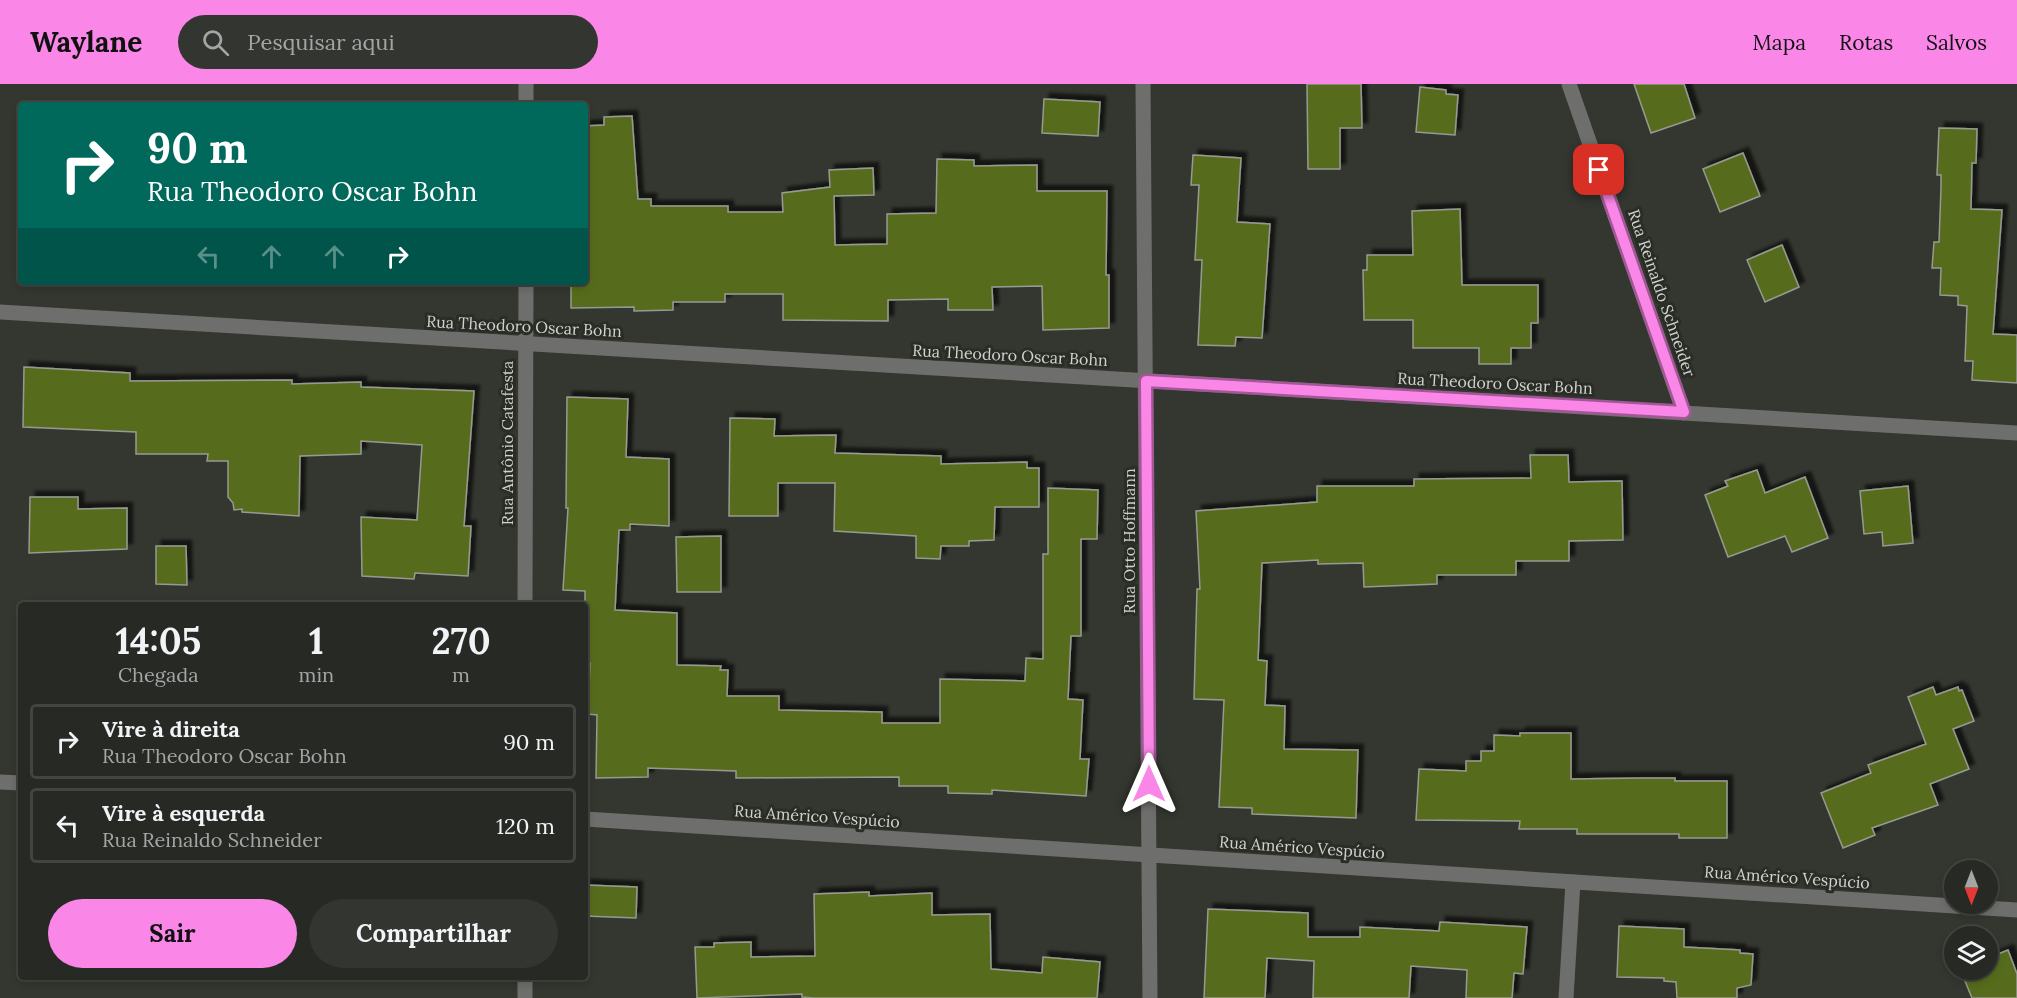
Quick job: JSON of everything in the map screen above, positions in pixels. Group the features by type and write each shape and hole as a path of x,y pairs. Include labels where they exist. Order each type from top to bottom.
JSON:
{"street":[{"path":"526,84 526,102"},
{"name":"Rua Otto Hoffmann","path":"1143,84 1150,998"},
{"name":"Rua Reinaldo Schneider","path":"1569,84 1684,412"},
{"name":"Rua Antônio Catafesta","path":"525,602 526,285"},
{"name":"Rua Theodoro Oscar Bohn","path":"0,312 2017,433"},
{"path":"0,782 18,783"},
{"name":"Rua Américo Vespúcio","path":"588,819 2017,910"},
{"path":"1566,998 1573,882"},
{"path":"525,980 525,998"}],"building":[{"path":"1307,84 1361,84 1362,128 1340,128 1340,169 1308,169"},
{"path":"1634,84 1684,84 1695,118 1651,133"},
{"path":"1420,87 1446,90 1446,94 1458,95 1455,135 1416,132"},
{"path":"1044,99 1100,102 1098,136 1042,133"},
{"path":"632,116 638,199 651,199 651,206 728,206 728,212 783,212 782,193 830,187 829,170 873,168 874,195 834,196 835,245 887,244 887,214 936,213 937,159 974,160 974,166 1037,165 1037,191 1107,191 1106,275 1109,275 1109,328 1043,330 1042,286 992,287 993,310 948,310 948,299 888,300 888,321 783,320 783,294 725,294 725,302 673,302 673,310 634,311 634,307 571,308 571,285 588,285 588,126 604,125 604,117"},
{"path":"1939,128 1977,129 1976,163 1972,163 1971,209 2002,210 1993,334 2017,335 2017,383 1972,380 1973,361 1965,361 1967,306 1958,305 1958,296 1940,295 1941,268 1932,268 1934,242 1939,242 1941,175 1937,175"},
{"path":"1743,153 1760,196 1720,212 1703,169"},
{"path":"1193,155 1241,158 1237,222 1270,224 1262,338 1236,337 1235,346 1198,345 1202,260 1195,260 1199,185 1191,185"},
{"path":"1460,209 1462,285 1538,285 1538,323 1531,323 1531,348 1511,348 1511,364 1479,364 1479,348 1413,348 1413,320 1364,320 1363,270 1367,270 1367,255 1413,255 1412,211"},
{"path":"1782,245 1799,287 1765,302 1747,260"},
{"path":"24,367 130,373 130,381 292,380 292,384 361,382 361,387 474,391 464,526 471,526 468,576 415,573 414,579 362,576 361,517 417,520 422,445 361,441 361,454 300,456 299,516 242,512 242,509 234,510 233,503 228,497 228,461 207,461 208,454 136,454 136,432 23,427"},
{"path":"567,397 628,399 626,457 669,459 669,526 630,524 630,530 619,530 615,610 677,613 677,665 721,666 720,670 728,670 727,696 779,696 779,710 882,712 882,723 940,723 940,679 1025,681 1026,658 1043,659 1043,554 1048,554 1048,488 1098,490 1097,539 1081,539 1081,636 1071,636 1068,699 1083,700 1080,759 1089,759 1086,796 992,790 992,794 948,793 948,786 899,786 899,777 736,778 736,771 648,768 648,777 596,778 597,715 588,714 590,663 588,663 588,602 585,602 585,591 563,590 568,508 566,508"},
{"path":"730,418 775,419 774,436 836,435 835,453 941,456 941,464 1027,462 1027,468 1039,468 1039,507 995,507 994,540 969,541 969,546 941,546 940,559 916,558 916,536 834,531 835,483 778,483 778,516 729,516"},
{"path":"1530,455 1568,455 1569,482 1622,481 1623,540 1569,541 1569,561 1516,561 1516,575 1437,575 1437,584 1364,587 1363,563 1318,564 1318,560 1262,563 1258,660 1267,661 1265,705 1285,706 1284,749 1358,750 1356,818 1252,814 1252,808 1219,807 1224,700 1194,699 1197,589 1200,589 1196,511 1317,502 1317,486 1414,486 1414,479 1531,478"},
{"path":"1757,470 1765,493 1805,477 1828,538 1792,552 1785,536 1728,557 1705,495 1728,486 1725,481"},
{"path":"1908,486 1913,543 1883,546 1882,532 1864,534 1860,491"},
{"path":"30,497 78,497 78,509 127,508 127,549 29,553"},
{"path":"721,536 721,592 677,592 676,537"},
{"path":"156,546 186,546 187,585 156,584"},
{"path":"1933,687 1936,695 1958,687 1959,691 1962,690 1974,721 1953,729 1969,769 1930,784 1938,805 1872,828 1875,835 1843,848 1821,793 1871,773 1868,765 1926,744 1908,697"},
{"path":"1520,733 1571,733 1571,779 1675,778 1675,781 1727,781 1727,838 1679,838 1679,834 1577,834 1577,829 1519,829 1520,821 1416,820 1419,769 1466,771 1466,761 1481,761 1481,751 1494,751 1494,735 1520,736"},
{"path":"588,885 637,887 636,918 588,916"},
{"path":"869,892 869,896 932,893 932,915 990,914 991,969 1042,973 1043,957 1100,962 1097,998 814,998 802,997 802,994 697,998 695,947 714,947 714,943 751,942 751,957 815,956 814,894"},
{"path":"1208,909 1308,913 1308,937 1360,937 1360,927 1439,931 1440,922 1527,927 1523,974 1514,973 1512,998 1466,998 1467,970 1411,966 1409,998 1313,998 1314,961 1267,958 1265,998 1204,998"},
{"path":"1619,926 1684,929 1684,947 1740,950 1740,953 1753,954 1751,985 1737,988 1737,998 1677,998 1676,982 1664,981 1664,978 1617,977"},
{"path":"2008,950 2017,974 2017,998 1972,998 1965,980 1998,980 1998,954"}],"route":[{"path":"1149,784 1146,381 1684,412 1599,170"}]}
